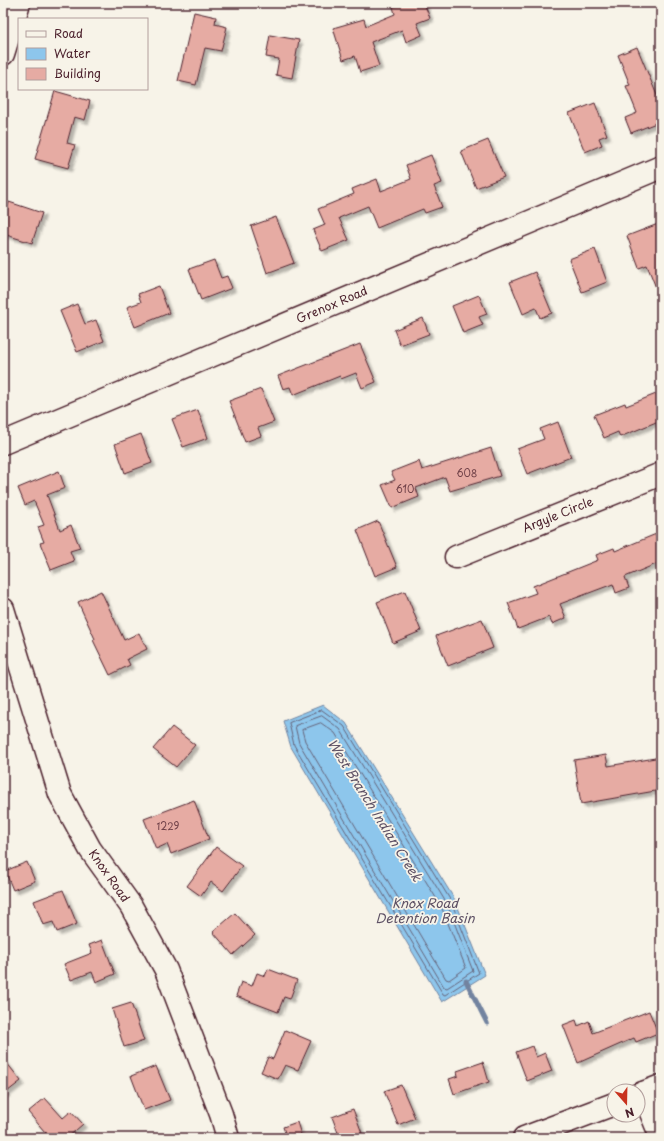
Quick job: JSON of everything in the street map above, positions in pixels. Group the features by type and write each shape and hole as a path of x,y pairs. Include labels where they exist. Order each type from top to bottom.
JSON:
{"street":[{"path":"3,54 20,3"},
{"name":"Grenox Road","path":"3,443 661,168"},
{"name":"Argyle Circle","path":"456,557 661,474"},
{"name":"Knox Road","path":"3,609 60,794 90,849 131,906 166,970 221,1114 228,1138"},
{"path":"647,1091 661,1137"},
{"path":"524,1138 606,1107"}],"water":[{"name":"Knox Road Detention Basin","path":"323,705 346,723 455,900 485,975 442,1002 291,747 283,721"}],"building":[{"path":"404,3 424,3 430,18 417,23 422,35 406,42 402,30 371,42 379,66 360,72 355,56 343,60 333,28 364,19 366,26 395,14 393,7"},
{"path":"194,12 216,17 215,24 227,27 221,51 205,48 196,85 178,81"},
{"path":"270,35 299,40 292,78 276,75 279,59 266,57"},
{"path":"637,47 661,105 661,121 631,133 625,118 637,113 626,86 630,85 618,55"},
{"path":"55,91 90,101 85,120 74,117 67,143 75,145 68,168 35,159"},
{"path":"595,103 607,135 599,138 602,145 585,152 569,113"},
{"path":"488,140 504,177 476,188 461,151"},
{"path":"431,155 442,183 434,186 442,207 425,213 423,209 377,228 368,206 339,218 349,240 322,251 313,230 325,225 318,209 354,194 352,189 377,179 381,191 411,179 406,165"},
{"path":"9,202 42,213 32,243 3,234 3,220"},
{"path":"276,217 294,263 267,273 251,226"},
{"path":"658,224 661,232 660,298 647,265 639,268 627,236"},
{"path":"595,249 607,282 582,292 569,259"},
{"path":"214,260 221,278 227,276 232,288 201,300 189,269"},
{"path":"535,272 552,313 540,318 536,308 523,314 510,282"},
{"path":"159,286 169,313 135,327 127,307 141,302 138,294"},
{"path":"479,295 487,314 479,317 483,325 463,333 452,306"},
{"path":"77,304 85,324 96,320 104,341 77,352 60,311"},
{"path":"423,318 429,334 400,345 394,330"},
{"path":"360,344 376,382 362,388 356,373 341,379 340,376 293,395 290,387 283,389 278,376"},
{"path":"261,389 274,422 258,428 261,436 245,442 229,401"},
{"path":"661,392 661,420 620,437 618,432 604,438 594,415 625,403 626,406"},
{"path":"198,410 208,438 183,447 172,419"},
{"path":"558,422 571,457 527,474 517,449 544,439 540,429"},
{"path":"141,434 152,463 125,473 115,444"},
{"path":"491,448 500,476 450,491 445,477 416,488 419,497 392,508 382,485 395,480 391,472 419,461 422,470"},
{"path":"59,471 65,488 47,495 60,530 71,525 80,548 70,551 74,561 51,570 40,543 44,542 38,527 44,525 34,501 25,505 18,488"},
{"path":"378,521 397,567 375,576 357,530"},
{"path":"661,532 661,562 625,577 629,588 616,593 613,584 560,604 566,618 552,624 549,617 518,629 508,603 536,593 533,586 598,560 596,555 614,548 615,551"},
{"path":"101,591 124,640 139,633 147,649 127,659 130,665 110,675 93,640 95,639 78,602"},
{"path":"405,591 421,631 393,643 377,602"},
{"path":"482,619 493,648 448,666 436,636"},
{"path":"172,727 195,745 176,767 153,749"},
{"path":"606,755 608,766 661,757 661,790 581,804 574,760"},
{"path":"194,800 209,839 171,854 167,844 156,849 144,819"},
{"path":"216,847 242,866 223,891 211,882 201,896 187,886"},
{"path":"27,862 35,881 13,890 5,871"},
{"path":"63,890 77,924 57,932 53,922 43,925 34,901"},
{"path":"235,913 255,935 233,955 213,932"},
{"path":"102,940 115,974 96,982 92,972 71,980 64,964 92,953 89,945"},
{"path":"268,969 297,980 290,999 284,997 278,1012 236,996 241,982 252,986 257,973 265,976"},
{"path":"131,1003 144,1041 124,1047 112,1009"},
{"path":"649,1011 658,1033 636,1042 634,1038 578,1063 563,1025 576,1020 578,1026 589,1021 593,1033"},
{"path":"285,1030 311,1041 298,1070 285,1065 278,1079 261,1072 268,1057 273,1059"},
{"path":"532,1046 536,1057 545,1053 552,1071 527,1081 516,1052"},
{"path":"3,1058 21,1081 3,1095"},
{"path":"483,1062 489,1082 454,1094 449,1079 458,1076 457,1071"},
{"path":"156,1066 170,1100 144,1110 131,1076"},
{"path":"401,1085 415,1118 398,1125 384,1091"},
{"path":"45,1098 63,1118 71,1111 83,1124 67,1138 50,1138 28,1112"},
{"path":"353,1109 362,1133 350,1138 340,1138 332,1117"},
{"path":"297,1122 302,1138 287,1138 283,1127"}],"waterway":[{"name":"West Branch Indian Creek","path":"466,981 487,1023"}]}
